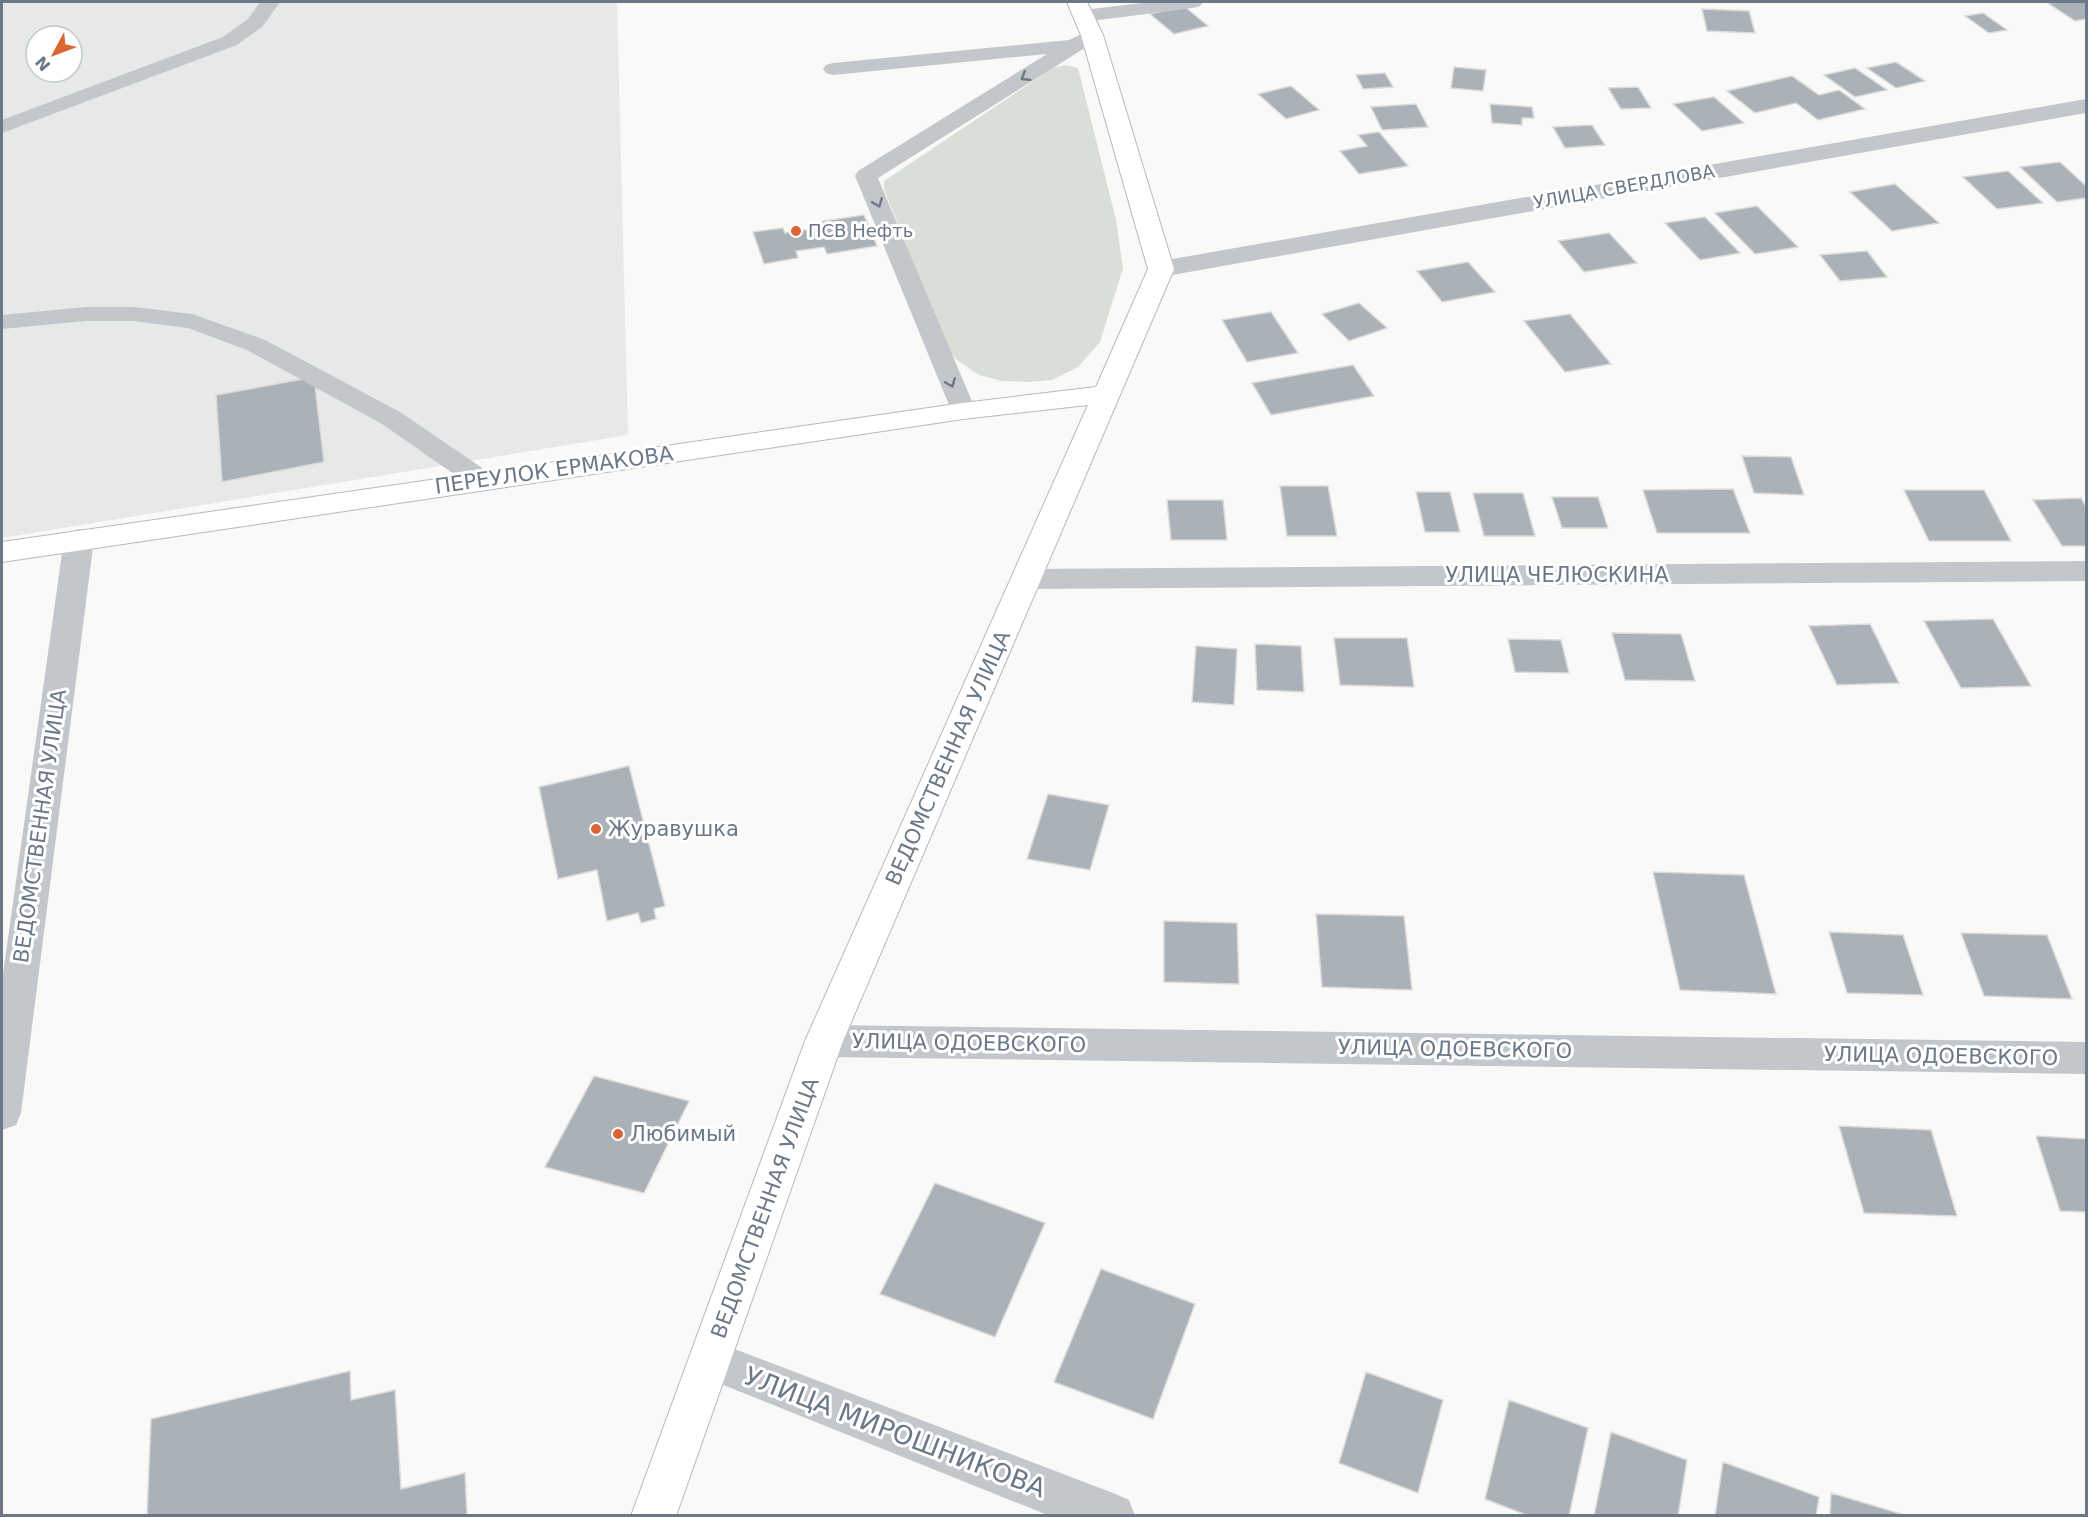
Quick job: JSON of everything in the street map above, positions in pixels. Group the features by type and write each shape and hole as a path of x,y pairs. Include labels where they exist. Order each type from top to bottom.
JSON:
{"main road":[{"path":"1082,24 1161,269"},
{"name":"ВЕДОМСТВЕННАЯ УЛИЦА","path":"653,1515 711,1360 824,1041 1161,269"},
{"name":"ПЕРЕУЛОК ЕРМАКОВА","path":"2,552 963,411 1108,394"}],"street":[{"name":"УЛИЦА СВЕРДЛОВА","path":"1161,269 2086,105"},
{"name":"ВЕДОМСТВЕННАЯ УЛИЦА","path":"2,1113 79,539"},
{"name":"УЛИЦА ЧЕЛЮСКИНА","path":"1027,579 2086,571"},
{"name":"УЛИЦА ОДОЕВСКОГО","path":"824,1041 2086,1058"},
{"name":"УЛИЦА МИРОШНИКОВА","path":"711,1360 1072,1502 1113,1515"}],"lane":[{"path":"2,127 230,41 255,23 270,2"},
{"path":"833,69 1193,2"},
{"path":"963,411 866,176 1082,24"},
{"path":"2,322 86,314 134,314 192,321 256,345 391,418 481,480"}],"shaded area":[{"path":"2,2 617,2 628,435 2,538"},
{"path":"1065,65 1078,68 1116,220 1123,268 1100,342 1078,367 1052,380 1002,381 979,375 957,360 948,349 884,189 884,181 1053,68"}],"building":[{"path":"2086,2 2086,19 2075,21 2048,3"},
{"path":"1184,6 1208,26 1174,34 1150,14"},
{"path":"1702,9 1749,11 1755,33 1707,31"},
{"path":"1983,13 2007,30 1989,33 1965,16"},
{"path":"1896,62 1925,81 1896,88 1867,68"},
{"path":"1454,67 1486,70 1483,91 1451,88"},
{"path":"1855,68 1887,90 1855,97 1824,75"},
{"path":"1385,73 1393,87 1363,89 1356,75"},
{"path":"1792,76 1819,95 1839,90 1865,109 1818,120 1796,103 1755,113 1727,91"},
{"path":"1291,86 1319,110 1286,119 1258,94"},
{"path":"1638,87 1651,108 1621,109 1608,88"},
{"path":"1714,97 1744,123 1702,131 1673,104"},
{"path":"1416,104 1428,127 1382,130 1371,107"},
{"path":"1490,104 1532,107 1534,118 1522,118 1522,125 1492,123"},
{"path":"1592,125 1605,145 1565,148 1553,127"},
{"path":"1379,132 1408,166 1359,174 1340,151 1367,146 1358,135"},
{"path":"2060,162 2086,186 2086,198 2057,202 2020,167"},
{"path":"2008,171 2043,203 1997,209 1963,177"},
{"path":"1895,184 1939,223 1892,231 1850,192"},
{"path":"1757,206 1798,247 1755,254 1715,213"},
{"path":"864,215 877,246 827,254 824,247 796,251 798,258 764,264 753,232 783,228 785,233 820,228 817,222"},
{"path":"1705,217 1740,253 1700,260 1665,223"},
{"path":"1609,233 1637,263 1584,272 1558,241"},
{"path":"1867,251 1887,277 1840,281 1820,255"},
{"path":"1468,262 1495,292 1442,302 1417,271"},
{"path":"1359,303 1387,328 1349,341 1322,314"},
{"path":"1271,312 1298,353 1247,362 1222,320"},
{"path":"1570,314 1611,364 1565,372 1524,321"},
{"path":"1353,365 1374,396 1271,415 1252,383"},
{"path":"314,377 324,462 222,482 216,395"},
{"path":"1742,456 1791,457 1804,495 1754,493"},
{"path":"1280,486 1328,486 1337,536 1287,536"},
{"path":"1733,489 1750,533 1657,533 1643,490"},
{"path":"1904,490 1984,490 2011,541 1929,541"},
{"path":"1416,492 1450,492 1460,532 1425,532"},
{"path":"1473,493 1523,493 1535,536 1484,536"},
{"path":"1552,497 1598,497 1608,528 1562,528"},
{"path":"2081,498 2086,507 2086,546 2062,546 2033,500"},
{"path":"1167,500 1223,500 1227,540 1171,540"},
{"path":"1993,619 2031,686 1961,688 1924,621"},
{"path":"1870,624 1899,683 1837,685 1809,626"},
{"path":"1612,633 1681,634 1695,681 1625,680"},
{"path":"1334,638 1407,638 1414,687 1340,685"},
{"path":"1508,639 1561,640 1569,673 1515,672"},
{"path":"1255,644 1301,646 1304,692 1257,690"},
{"path":"1196,646 1237,649 1234,705 1192,702"},
{"name":"Журавушка","path":"629,766 665,906 654,909 656,919 641,923 638,913 607,921 597,870 558,879 539,787"},
{"path":"1048,794 1109,805 1090,870 1027,859"},
{"path":"1653,872 1744,875 1776,994 1680,990"},
{"path":"1316,914 1404,916 1412,990 1322,987"},
{"path":"1164,921 1237,923 1239,984 1164,982"},
{"path":"1829,932 1903,935 1923,995 1847,993"},
{"path":"1961,933 2047,935 2072,999 1984,996"},
{"name":"Любимый","path":"594,1076 689,1101 644,1193 545,1167"},
{"path":"1839,1126 1931,1130 1957,1216 1864,1213"},
{"path":"2036,1136 2086,1139 2086,1212 2060,1211"},
{"path":"935,1183 1045,1223 995,1337 880,1294"},
{"path":"1101,1269 1195,1304 1153,1419 1054,1382"},
{"path":"350,1371 351,1400 395,1390 401,1489 465,1473 467,1516 147,1516 151,1419"},
{"path":"1366,1372 1443,1400 1418,1493 1339,1463"},
{"path":"1509,1400 1588,1428 1569,1516 1529,1516 1485,1499"},
{"path":"1611,1432 1687,1460 1678,1516 1594,1516"},
{"path":"1723,1462 1819,1497 1816,1516 1715,1516"},
{"path":"1831,1493 1908,1516 1830,1516"}],"place":[{"name":"ПСВ Нефть","path":"796,231"},
{"name":"Журавушка","path":"596,829"},
{"name":"Любимый","path":"618,1134"}]}
